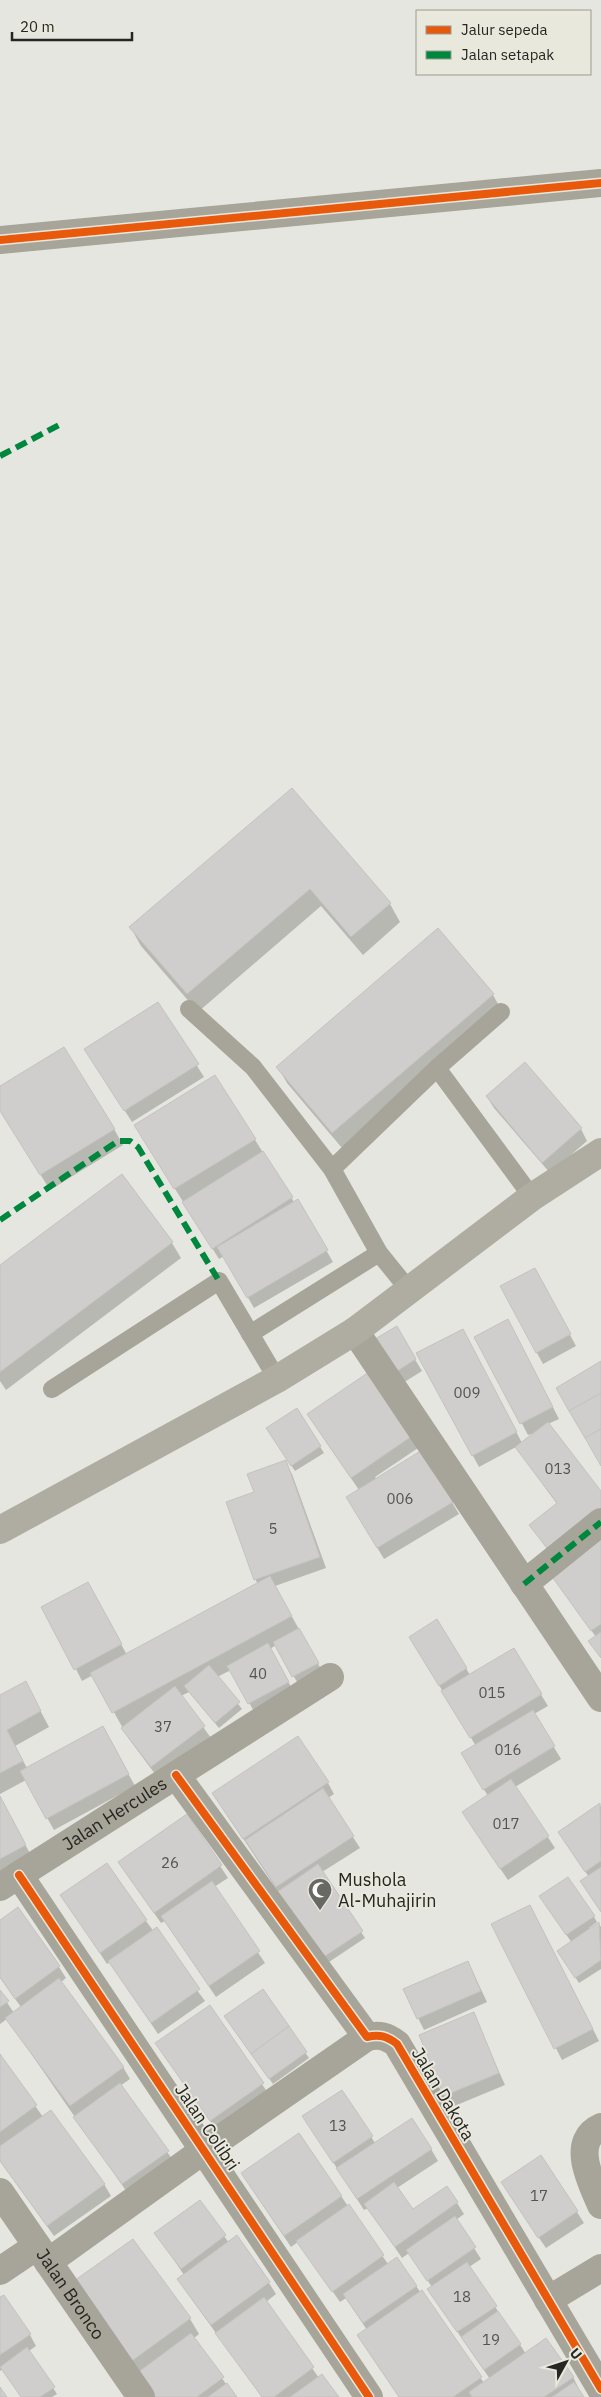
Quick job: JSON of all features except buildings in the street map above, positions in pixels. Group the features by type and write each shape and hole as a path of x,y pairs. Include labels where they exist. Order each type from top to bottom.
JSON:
{"main road":[{"path":"0,1530 277,1379 354,1331 532,1197 601,1152"}],"street":[{"path":"0,240 601,184"},
{"path":"354,1331 601,1698"},
{"path":"524,1584 601,1522"},
{"name":"Jalan Hercules","path":"10,1881 330,1677"},
{"path":"0,2271 43,2254 204,2150 367,2037 176,1775"},
{"name":"Jalan Colibri","path":"10,1881 204,2150 369,2397"},
{"name":"Jalan Dakota","path":"367,2037 376,2034 389,2038 396,2044 601,2389"},
{"path":"601,2128 590,2136 584,2152 586,2167 601,2205"},
{"name":"Jalan Bronco","path":"0,2192 140,2397"},
{"path":"548,2300 601,2268"}],"lane":[{"path":"189,1009 253,1067 332,1169 379,1253 409,1290"},
{"path":"332,1169 436,1068 501,1012"},
{"path":"436,1068 532,1197"},
{"path":"250,1334 379,1253"},
{"path":"52,1389 219,1280 277,1379"}],"marked path":[{"path":"0,456 59,425"},
{"path":"0,1220 118,1141 130,1141 138,1147 219,1281"},
{"path":"524,1584 601,1522"}],"cycle path":[{"path":"0,240 601,183"},
{"path":"176,1775 367,2037 383,2036 397,2044 601,2389"},
{"path":"19,1875 369,2397"}],"place":[{"name":"Mushola Al-Muhajirin","path":"320,1911"}]}
